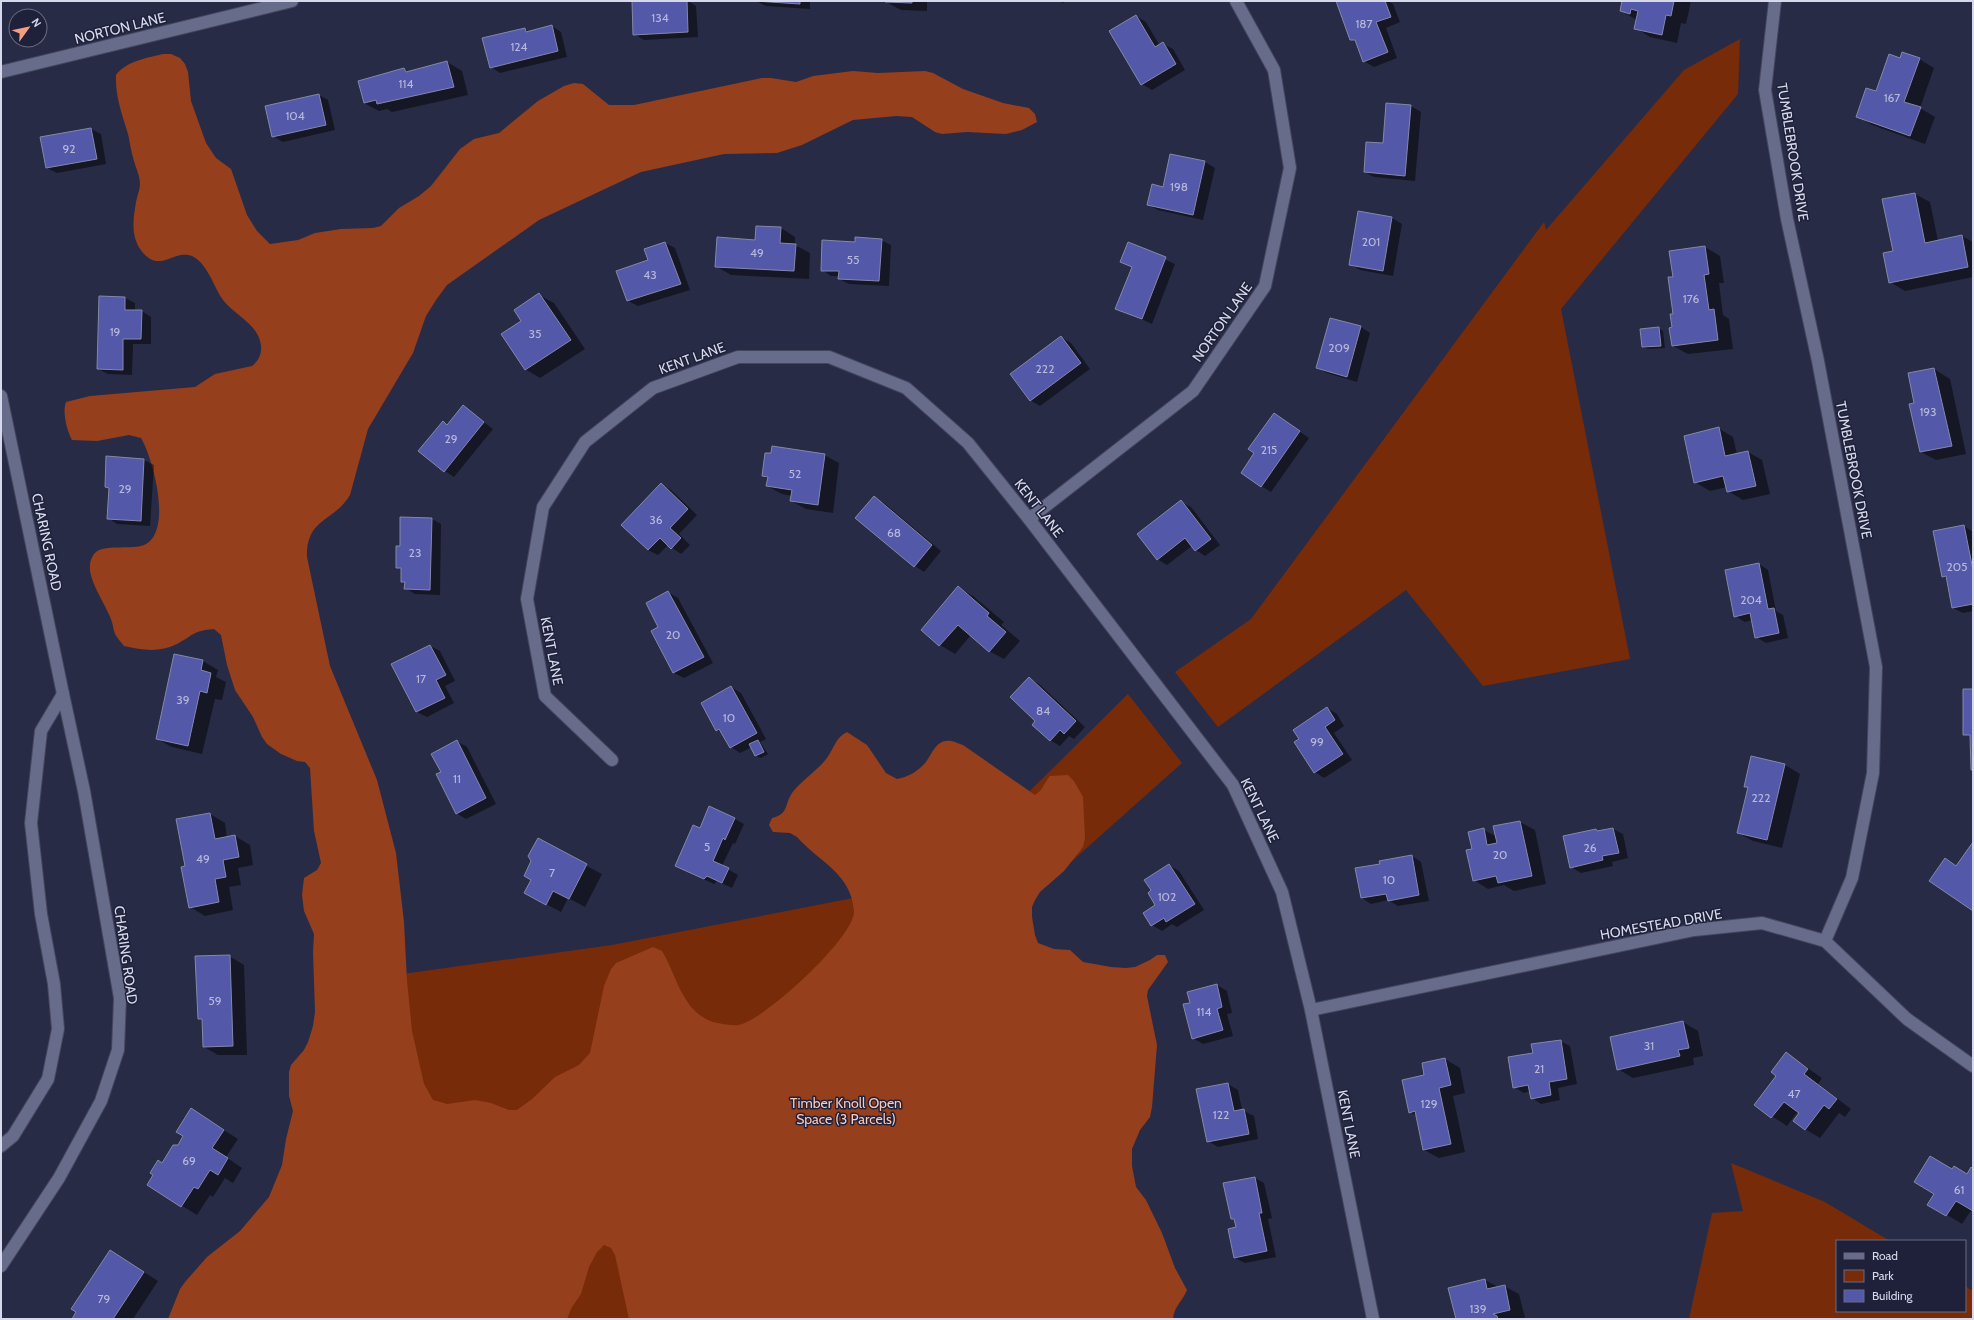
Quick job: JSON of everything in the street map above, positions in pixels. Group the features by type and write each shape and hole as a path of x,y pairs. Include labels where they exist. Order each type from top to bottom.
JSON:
{"street":[{"name":"NORTON LANE","path":"1,72 292,1"},
{"name":"NORTON LANE","path":"1030,519 1193,391 1265,286 1290,168 1274,70 1236,1"},
{"name":"TUMBLEBROOK DRIVE","path":"1775,1 1765,90 1787,219 1818,361 1876,667 1874,773 1852,878 1826,941"},
{"name":"KENT LANE","path":"612,760 545,696 527,599 542,507 585,442 653,388 738,357 829,357 906,388 968,443 1030,519 1233,785 1282,892 1311,1010 1373,1319"},
{"name":"CHARING ROAD","path":"1,396 84,791 120,998 118,1050 101,1101 59,1178 1,1266"},
{"path":"1,1146 13,1136 48,1079 58,1029 54,984 41,914 31,823 41,730 63,694"},
{"name":"HOMESTEAD DRIVE","path":"1311,1010 1694,930 1762,923 1826,941 1908,1019 1973,1066"}],"green space":[{"path":"1740,39 1738,94 1561,309 1630,659 1483,686 1406,590 1218,727 1175,672 1251,619 1544,222 1546,230 1684,70"},
{"path":"163,54 171,54 180,58 185,64 188,72 191,101 206,143 216,158 231,169 247,215 257,231 270,244 298,240 315,233 341,229 373,228 381,226 399,208 419,196 431,186 460,149 474,139 499,133 538,101 564,86 574,83 583,84 609,105 634,105 762,78 796,82 813,76 853,71 878,73 925,71 933,73 963,89 1003,103 1029,108 1035,114 1037,122 1022,130 1006,134 967,132 942,134 935,132 912,117 896,116 853,120 802,145 777,153 724,154 641,172 539,220 447,285 436,300 426,316 413,353 368,429 350,495 344,504 316,527 308,544 307,557 330,666 377,780 396,853 404,922 407,981 412,1031 424,1084 433,1100 447,1104 475,1100 491,1103 509,1110 517,1110 532,1099 555,1077 579,1065 590,1053 604,986 611,969 616,963 653,947 662,951 685,999 691,1007 708,1020 727,1025 738,1025 750,1020 786,994 825,957 840,939 851,923 854,911 852,898 841,878 797,837 790,833 773,832 769,825 772,818 784,811 792,793 823,763 843,734 847,732 867,745 886,773 897,779 905,777 920,768 938,744 946,741 952,741 963,745 1035,795 1042,789 1050,776 1068,775 1074,781 1083,797 1085,838 1083,847 1064,871 1040,892 1035,900 1032,907 1032,917 1038,943 1054,949 1070,950 1083,962 1111,967 1135,967 1157,955 1165,955 1168,962 1148,990 1147,996 1157,1045 1152,1107 1150,1117 1140,1130 1132,1149 1132,1166 1136,1187 1146,1200 1162,1233 1175,1268 1187,1290 1175,1311 1173,1319 629,1319 615,1255 611,1248 604,1245 597,1252 589,1267 581,1294 572,1307 567,1319 168,1319 180,1289 185,1282 207,1257 240,1231 269,1197 282,1165 286,1139 293,1111 289,1096 289,1072 291,1065 304,1050 308,1042 313,1026 315,1012 313,952 314,934 304,911 302,895 304,878 317,870 321,863 314,831 310,768 305,762 297,761 281,754 267,744 262,737 253,717 235,690 227,665 221,635 214,629 201,631 177,644 157,650 124,646 115,634 109,613 94,585 90,571 90,563 92,558 95,553 100,550 141,546 151,540 157,528 159,513 158,496 151,462 141,438 129,435 97,441 72,440 68,432 66,421 66,402 90,396 195,387 215,374 252,366 258,360 261,351 258,335 248,322 228,306 223,300 206,270 198,260 192,256 179,255 162,261 156,261 150,259 144,254 136,242 134,216 140,181 119,105 116,75 125,66 131,63"},
{"name":"Timber Knoll Open Space (3 Parcels)","path":"1128,694 1182,763 988,936 1103,1319 194,1319 390,1148 359,980 612,945 915,886 958,862"},
{"path":"1731,1163 1825,1202 1888,1240 1836,1240 1836,1312 1966,1312 1966,1287 1973,1291 1973,1319 1689,1319 1712,1213 1743,1211"}],"building":[{"path":"632,1 687,1 688,32 633,35"},
{"path":"755,1 800,1 800,4"},
{"path":"912,1 912,3 885,2"},
{"path":"1336,1 1385,1 1391,17 1376,22 1388,52 1363,62 1355,40 1350,40"},
{"path":"1622,1 1674,1 1671,16 1666,15 1662,35 1634,29 1638,11 1631,9 1630,14 1620,11"},
{"path":"1136,15 1155,47 1163,42 1176,64 1141,85 1109,31"},
{"path":"552,25 558,51 490,68 482,38 525,28 526,32"},
{"path":"1902,52 1920,58 1904,102 1921,107 1910,136 1856,117 1866,88 1876,91 1889,54 1900,58"},
{"path":"447,61 454,87 377,104 376,100 364,103 358,81 404,68 406,72"},
{"path":"319,94 326,125 272,137 265,106"},
{"path":"1386,103 1411,105 1405,176 1364,172 1366,142 1383,143"},
{"path":"91,128 97,159 46,168 40,137"},
{"path":"1170,154 1205,161 1193,215 1147,205 1152,184 1163,187"},
{"path":"1915,193 1925,243 1962,235 1968,267 1889,283 1883,253 1893,251 1882,199"},
{"path":"1358,211 1392,217 1383,271 1349,265"},
{"path":"756,226 781,227 780,243 796,244 794,271 715,267 717,237 755,240"},
{"path":"855,237 882,239 879,281 838,279 839,271 821,271 822,240 855,242"},
{"path":"665,242 681,284 627,301 616,271 648,260 644,249"},
{"path":"1128,242 1166,257 1142,319 1115,309 1132,267 1120,262"},
{"path":"1705,246 1709,274 1704,275 1709,310 1714,309 1718,340 1672,346 1669,328 1672,327 1670,314 1673,314 1668,277 1673,277 1669,251"},
{"path":"539,293 571,340 525,370 501,334 521,321 514,310"},
{"path":"99,296 125,297 125,310 142,310 141,339 123,339 123,370 97,369"},
{"path":"1330,318 1361,326 1347,377 1316,368"},
{"path":"1659,327 1661,346 1642,347 1640,329"},
{"path":"1061,336 1081,363 1030,401 1010,374"},
{"path":"1934,368 1952,446 1920,452 1909,404 1914,403 1908,373"},
{"path":"463,405 484,422 444,472 418,451 443,421 447,425"},
{"path":"1274,413 1300,431 1261,487 1241,473 1254,453 1248,449"},
{"path":"1719,427 1725,456 1748,451 1756,486 1727,492 1723,476 1694,483 1684,436"},
{"path":"772,446 825,454 818,505 790,501 792,490 766,486 768,477 762,476 765,453 771,453"},
{"path":"106,456 144,459 141,521 107,519 109,488 105,487"},
{"path":"661,483 688,509 670,528 681,538 671,549 660,538 648,550 621,525"},
{"path":"874,496 932,545 914,567 855,518"},
{"path":"1181,500 1211,539 1195,551 1185,538 1157,560 1137,534"},
{"path":"400,517 432,518 430,590 404,589 405,582 401,582 401,568 396,568 396,546 400,546"},
{"path":"1964,525 1973,570 1973,604 1952,608 1946,576 1942,577 1933,531"},
{"path":"1759,563 1768,609 1774,608 1779,633 1755,638 1750,613 1734,617 1725,570"},
{"path":"958,586 989,613 987,616 1006,632 989,652 958,625 939,646 921,630"},
{"path":"668,591 704,657 673,673 651,631 658,627 646,603"},
{"path":"430,645 446,675 436,680 445,698 416,712 391,664"},
{"path":"174,654 203,660 201,670 211,673 207,693 200,691 188,746 156,739"},
{"path":"1029,677 1076,721 1064,734 1060,730 1050,741 1032,725 1035,721 1010,697"},
{"path":"731,686 757,733 730,748 719,729 716,731 701,703"},
{"path":"1963,689 1973,689 1973,770 1971,770 1970,735 1963,735"},
{"path":"1327,707 1335,720 1325,727 1343,754 1314,773 1294,742 1299,739 1293,730"},
{"path":"457,740 486,798 456,814 436,774 441,772 431,754"},
{"path":"758,740 764,752 755,756 749,744"},
{"path":"1751,756 1785,764 1767,840 1737,833 1748,787 1744,787"},
{"path":"709,806 735,818 725,840 723,838 713,861 729,868 722,883 707,876 704,879 675,866 693,825 700,828"},
{"path":"210,813 215,839 235,835 239,857 223,860 226,877 215,879 219,902 189,908 181,867 185,866 176,819"},
{"path":"1520,821 1532,876 1498,883 1496,876 1473,881 1466,850 1472,849 1468,832 1484,828 1487,845 1497,843 1493,826"},
{"path":"1613,828 1619,853 1602,856 1603,860 1570,868 1563,836 1596,829 1597,831"},
{"path":"538,838 587,864 569,899 553,891 546,905 524,893 531,880 524,876 531,861 528,856"},
{"path":"1973,842 1973,911 1929,881 1945,858 1956,866"},
{"path":"1412,855 1419,895 1388,901 1386,894 1361,898 1355,868 1380,864 1379,861"},
{"path":"1169,864 1195,904 1166,922 1164,918 1151,926 1143,913 1155,905 1148,893 1151,890 1144,880"},
{"path":"230,955 233,1046 203,1047 202,1019 198,1019 195,956"},
{"path":"1217,984 1222,1007 1217,1009 1223,1030 1192,1039 1183,1004 1190,1003 1187,992"},
{"path":"1683,1021 1689,1048 1678,1050 1680,1056 1617,1070 1610,1037"},
{"path":"1561,1040 1567,1079 1549,1082 1551,1095 1531,1099 1528,1085 1513,1088 1508,1057 1533,1053 1531,1044"},
{"path":"1786,1052 1808,1069 1804,1074 1837,1099 1829,1109 1824,1105 1805,1130 1793,1121 1799,1113 1784,1102 1771,1118 1754,1105 1776,1076 1771,1072"},
{"path":"1445,1058 1451,1085 1439,1088 1451,1144 1423,1150 1415,1111 1409,1113 1402,1080 1424,1075 1422,1063"},
{"path":"1228,1083 1234,1111 1244,1109 1249,1134 1207,1142 1196,1089"},
{"path":"191,1108 224,1130 212,1148 228,1158 218,1175 210,1170 198,1189 194,1187 181,1207 147,1185 153,1175 150,1173 158,1160 162,1163 173,1145 178,1145 183,1136 176,1132"},
{"path":"1930,1156 1952,1169 1954,1166 1967,1174 1971,1167 1973,1169 1973,1211 1956,1201 1946,1216 1927,1205 1934,1194 1914,1182"},
{"path":"1255,1177 1262,1213 1259,1213 1267,1251 1234,1258 1228,1229 1236,1227 1234,1219 1231,1219 1223,1183"},
{"path":"110,1250 144,1272 113,1319 72,1319 76,1312 71,1309"},
{"path":"1485,1279 1487,1289 1505,1285 1510,1310 1493,1314 1497,1316 1498,1319 1456,1319 1448,1288"}]}
